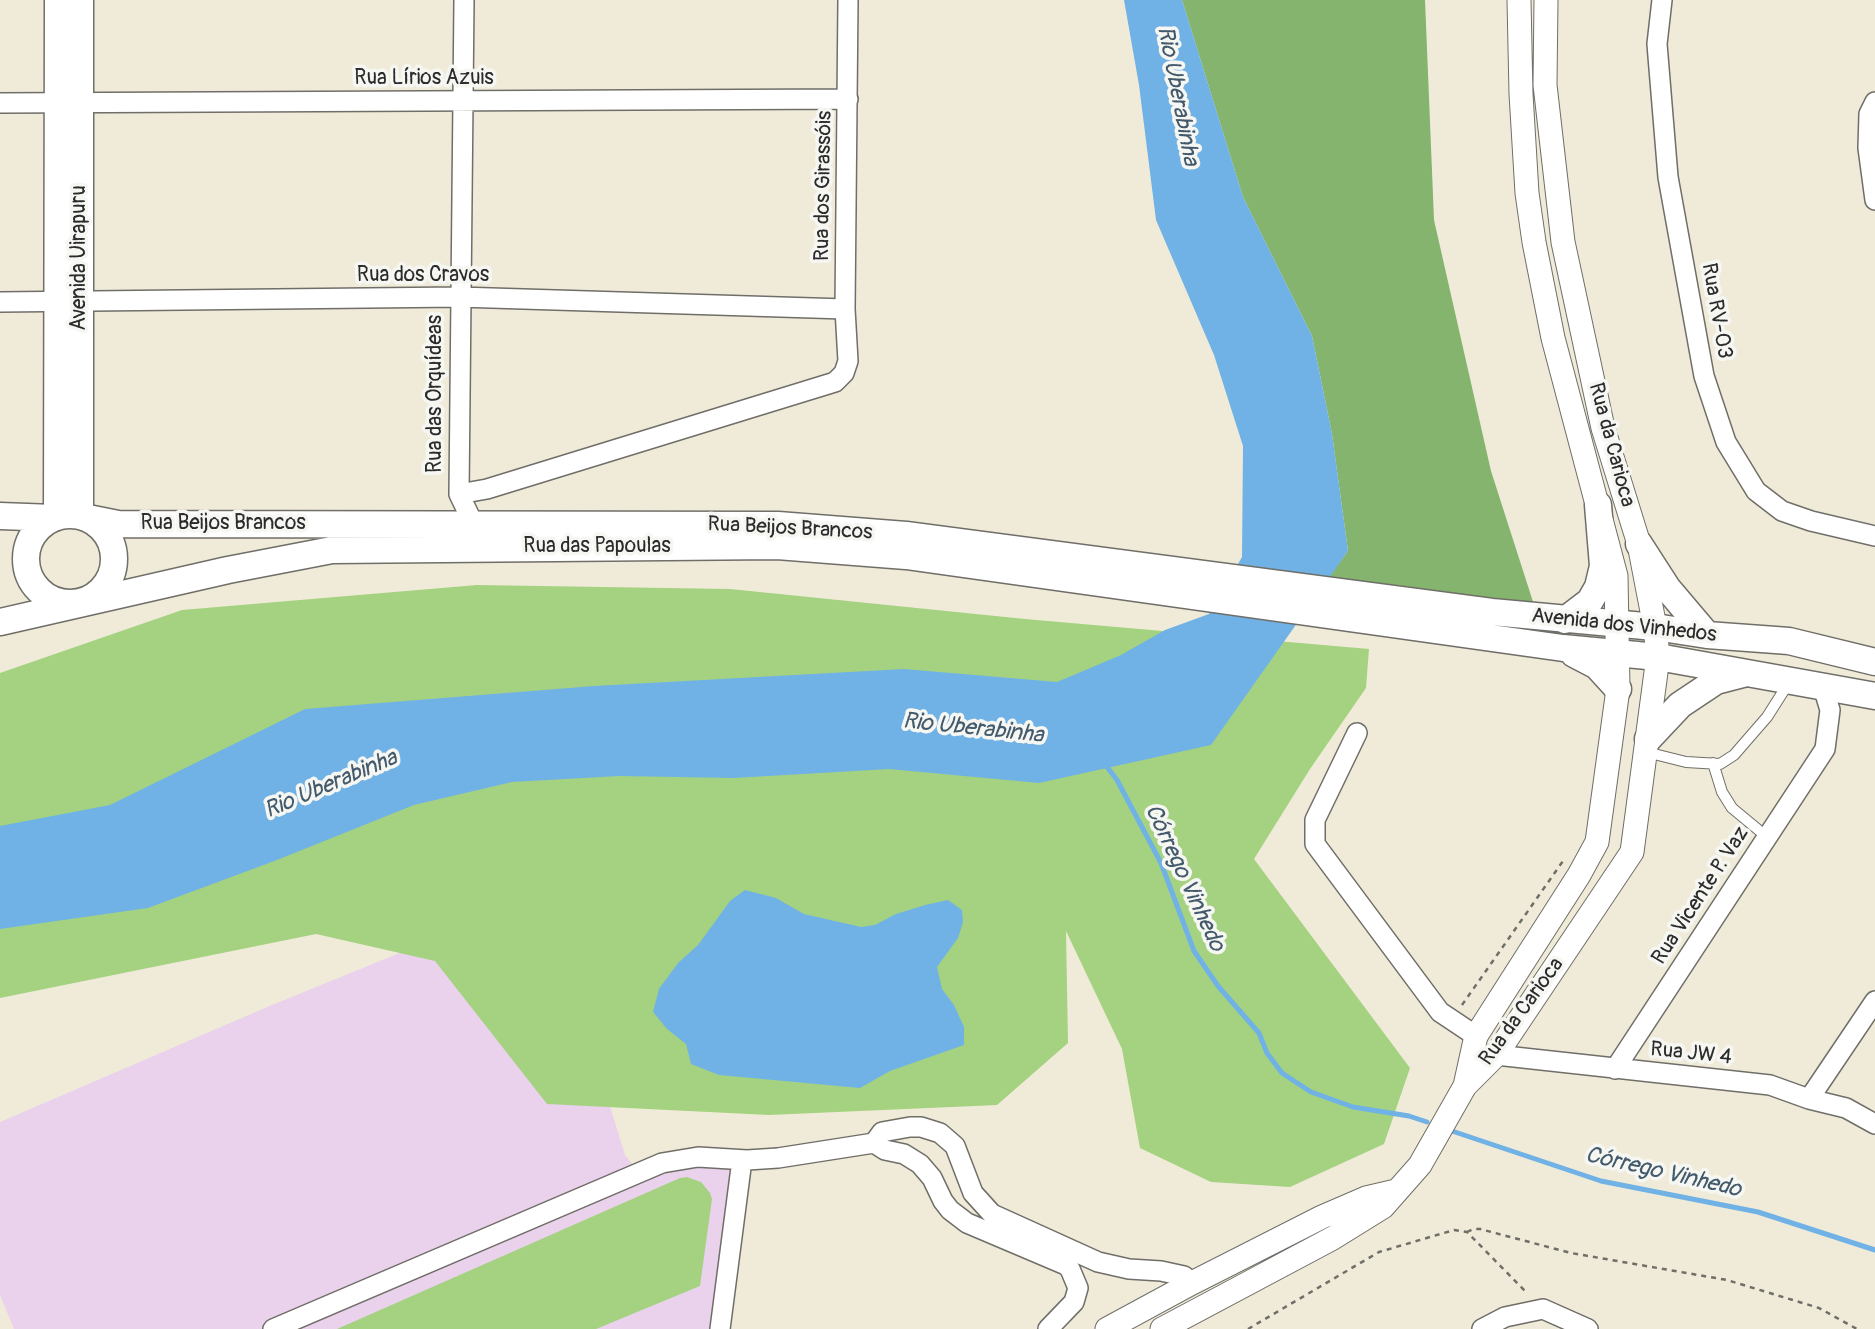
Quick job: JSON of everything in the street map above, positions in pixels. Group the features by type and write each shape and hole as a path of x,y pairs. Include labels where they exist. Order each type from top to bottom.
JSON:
{"main road":[{"name":"Avenida Uirapuru","path":"58,0 69,103"},
{"name":"Avenida Uirapuru","path":"68,517 69,103 80,0"},
{"path":"1565,620 1590,601 1598,587 1603,566 1598,505"},
{"name":"Rua Beijos Brancos","path":"0,516 68,517 118,524 778,525 906,535 1200,585"},
{"path":"68,517 92,521 105,532 113,548 114,565 108,582 97,595 81,603 64,604 48,599 35,588 27,573 25,556 29,540 39,527 68,517"},
{"path":"1639,544 1668,589 1707,635"},
{"name":"Rua das Papoulas","path":"0,622 332,550 777,546 1200,585"},
{"path":"1200,585 1381,614"},
{"name":"Avenida dos Vinhedos","path":"1381,614 1565,620 1655,627 1707,635 1789,642 1875,662"},
{"name":"Avenida dos Vinhedos","path":"1381,614 1563,648 1658,657 1875,696"},
{"path":"1563,648 1597,666 1618,689"},
{"path":"1647,746 1680,705 1716,681 1747,673"}],"street":[{"name":"Rua das Orquídeas","path":"464,0 459,494 474,523"},
{"name":"Rua dos Girassóis","path":"844,373 848,361 845,309 848,0"},
{"name":"Rua da Carioca","path":"1463,1089 1472,1035 1548,923 1597,842 1618,689 1616,576 1553,338 1534,242 1527,193 1518,0"},
{"name":"Rua da Carioca","path":"1463,1089 1496,1055 1632,852 1658,657 1639,544 1603,428 1563,242 1545,85 1546,0"},
{"name":"Rua RV-03","path":"1662,0 1657,44 1668,177 1704,376 1726,442 1756,491 1783,512 1875,536"},
{"name":"Rua Lírios Azuis","path":"0,103 849,99"},
{"path":"1875,102 1869,114 1868,148 1875,200"},
{"name":"Rua dos Cravos","path":"0,302 459,297 845,309"},
{"name":"Rua das Orquídeas","path":"459,494 487,489 835,382 844,373"},
{"name":"Rua Vicente P. Vaz","path":"1615,1069 1825,749 1830,710 1823,687"},
{"path":"1357,733 1315,820 1315,844 1440,1012 1472,1035"},
{"path":"1579,875 1583,884 1590,889 1600,891 1608,888"},
{"path":"1548,923 1566,923 1577,936"},
{"path":"1809,1099 1875,1001"},
{"name":"Rua JW 4","path":"1496,1055 1770,1085 1809,1099 1846,1108 1875,1124"},
{"path":"1163,1329 1362,1222 1383,1207 1420,1164 1463,1089"},
{"path":"874,1143 882,1132 910,1127 940,1133 960,1153 968,1182 985,1208 1066,1265 1077,1281 1074,1302 1048,1329"},
{"path":"273,1329 662,1163 698,1157 742,1160 778,1158 874,1143 885,1150 904,1154 920,1164 932,1178 943,1200 958,1217 977,1228 1098,1262 1184,1276 1192,1283"},
{"path":"720,1329 742,1160"},
{"path":"1107,1329 1322,1217 1366,1198 1396,1191"},
{"path":"1482,1329 1505,1317 1543,1309 1588,1329"}],"lane":[{"path":"1647,746 1686,762 1720,764 1734,755 1767,717 1791,681"},
{"path":"1713,763 1722,792 1732,808 1767,837"}],"path":[{"path":"1472,1035 1462,1006 1567,855"},
{"path":"1248,1329 1379,1252 1454,1230 1466,1232 1474,1229 1571,1254 1727,1280 1819,1308 1857,1329"},
{"path":"1466,1232 1543,1309"}],"shaded area":[{"path":"483,919 603,1084 625,1155 639,1172 742,1160 720,1329 14,1329 0,1295 0,1122 272,1005"}],"green space":[{"path":"1182,0 1425,0 1434,220 1491,471 1535,608 1329,577 1348,551 1332,434 1312,336 1243,197"},
{"path":"477,585 730,589 1025,619 1369,649 1366,688 1310,769 1254,859 1410,1068 1384,1144 1290,1187 1211,1182 1140,1148 1122,1049 1066,931 1068,1043 997,1105 769,1115 547,1104 435,961 316,934 0,998 0,673 182,610"},
{"path":"687,1177 701,1182 712,1199 700,1286 596,1329 337,1329 680,1178"}],"water":[{"name":"Rio Uberabinha","path":"1124,0 1182,0 1243,197 1312,336 1332,434 1348,551 1211,745 1039,783 889,769 734,778 619,776 512,782 414,805 148,908 0,929 0,826 110,805 305,709 594,686 904,669 1057,682 1121,655 1165,630 1209,614 1242,557 1243,446 1214,355 1156,220 1139,85"},
{"path":"745,890 776,898 804,914 861,927 875,925 896,914 948,900 962,910 963,922 958,938 937,967 942,989 954,1005 964,1027 964,1045 890,1071 860,1088 719,1075 691,1064 686,1044 667,1029 653,1012 659,989 678,963 698,945 730,901"}],"waterway":[{"name":"Córrego Vinhedo","path":"1104,763 1117,780 1161,863 1194,951 1218,986 1259,1033 1267,1053 1282,1073 1311,1092 1353,1107 1409,1116 1427,1122"},
{"name":"Córrego Vinhedo","path":"1446,1129 1601,1181 1758,1212 1875,1250"}]}
